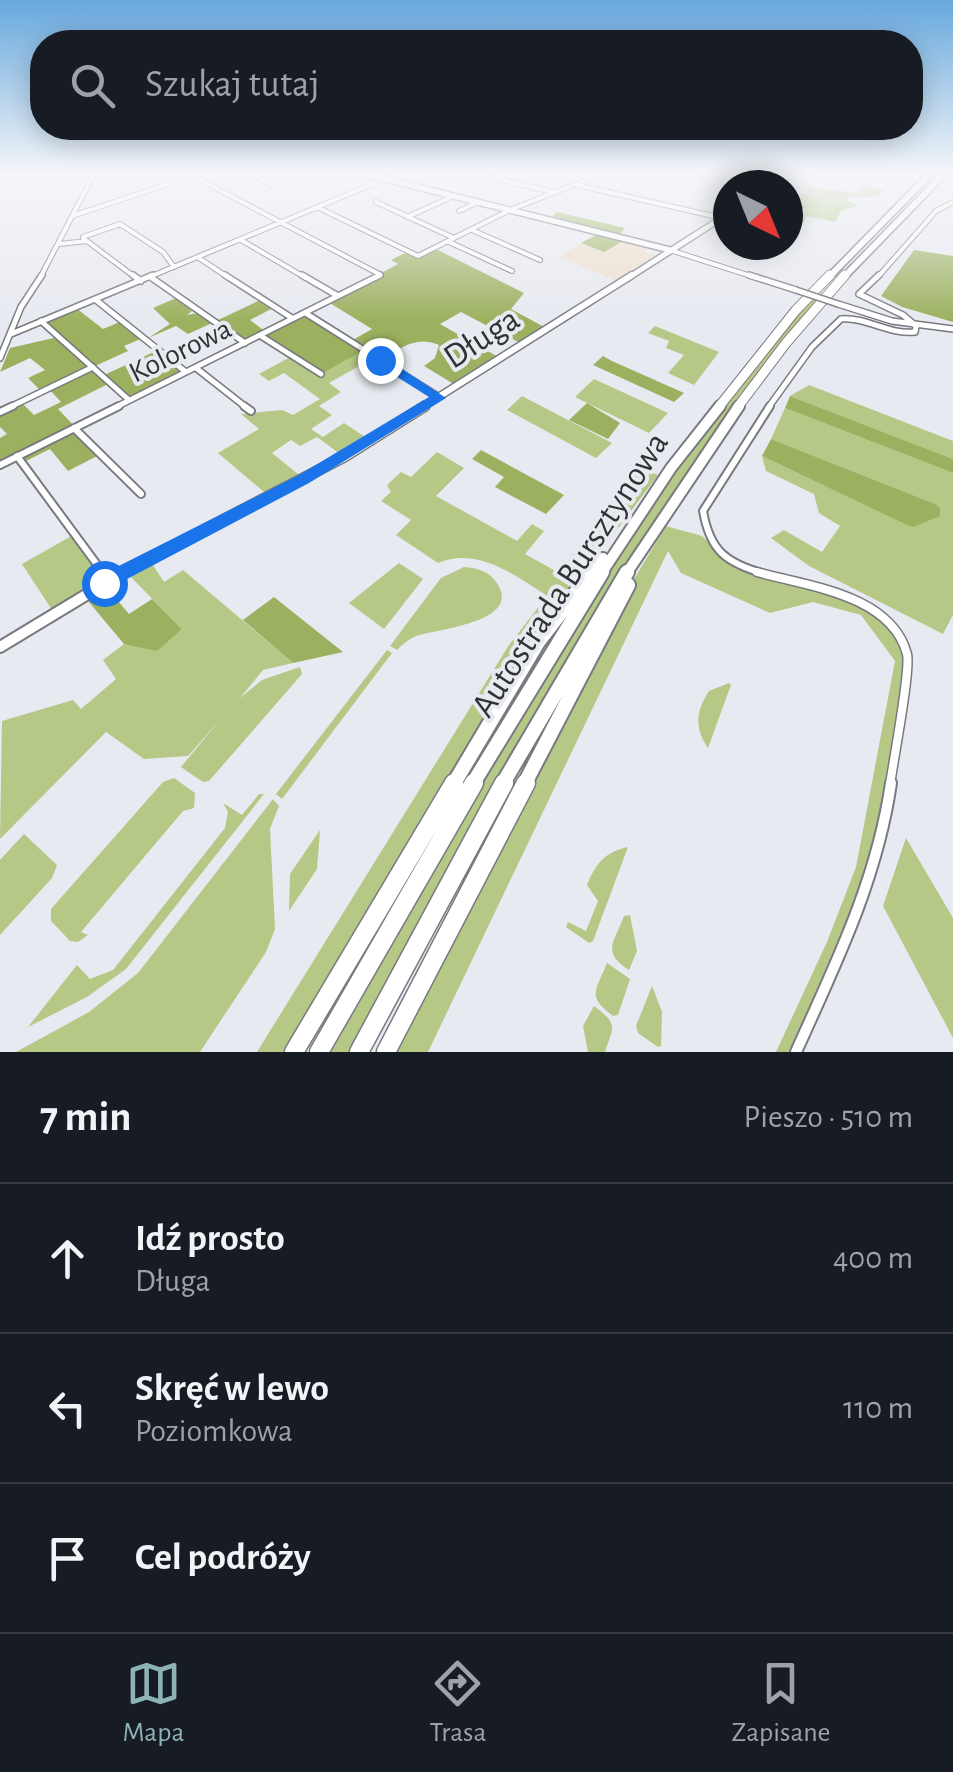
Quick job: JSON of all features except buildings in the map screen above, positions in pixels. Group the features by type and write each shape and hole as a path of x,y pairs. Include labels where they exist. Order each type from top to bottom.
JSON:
{"highway":[{"name":"Autostrada Bursztynowa","path":"319,1052 498,740 650,500 702,426 780,328 880,223"},
{"name":"Autostrada Bursztynowa","path":"359,1052 532,734 666,512 796,332 895,223"},
{"path":"294,1052 538,642 650,500"},
{"path":"386,1052 666,512"}],"street":[{"path":"0,358 21,307 69,223"},
{"path":"350,223 418,256 484,223"},
{"path":"419,223 512,271"},
{"path":"562,223 670,250 916,326 953,329"},
{"name":"Długa","path":"0,647 108,580 304,479 713,223"},
{"path":"796,1052 857,915 878,855 908,656 894,627 860,600 728,561 704,532 703,511 798,364 832,322 855,319 907,334 915,332 916,326 909,316 869,302 859,294 926,223"},
{"path":"59,244 85,239 120,224 163,252 174,268"},
{"path":"11,334 281,224"},
{"name":"Kolorowa","path":"0,464 380,275 281,224"},
{"path":"471,230 540,260"},
{"path":"85,239 141,281"},
{"path":"240,240 339,296"},
{"path":"198,258 292,318"},
{"path":"150,277 244,344"},
{"path":"95,299 186,372"},
{"path":"306,313 439,398"},
{"path":"40,321 129,400"},
{"path":"260,336 321,374"},
{"path":"0,412 92,367"},
{"path":"196,368 252,411"},
{"path":"74,428 141,494"},
{"path":"17,456 108,580"}],"shaded area":[{"path":"624,240 649,247 645,252 656,256 617,281 560,257 581,243 604,252"}],"green space":[{"path":"560,223 604,223 625,228 618,237 626,239 604,252 581,243 598,234"},
{"path":"434,248 524,293 511,309 546,328 522,344 461,312 440,324 500,358 457,386 424,366 435,358 439,345 431,342 409,344 380,360 364,350 321,374 261,336 245,343 214,322 260,300 273,308 250,320 266,332 306,313 351,341 372,329 328,302 398,264 391,260 407,252 416,257"},
{"path":"914,250 953,256 953,322 902,307 881,296"},
{"path":"812,297 819,300 724,420 616,582 351,1052 328,1052 478,786 637,527 678,467"},
{"path":"176,298 192,311 187,315 198,313 212,323 188,334 176,326 148,338 170,324 153,308"},
{"path":"76,308 103,329 122,321 143,338 124,346 128,351 93,367 102,376 158,350 186,372 129,400 110,383 58,409 101,454 68,471 50,449 22,463 17,456 0,463 0,438 7,434 0,427 0,414 22,403 34,415 61,402 48,388 41,391 28,378 45,370 30,358 0,372 10,348 58,337 42,322"},
{"path":"655,326 719,352 694,385 668,373 684,355 666,348 669,341 648,333"},
{"path":"364,350 375,357 329,383 341,392 319,406 332,415 311,429 323,437 344,423 371,441 344,457 317,437 300,446 291,440 272,453 304,479 270,497 218,453 259,429 241,414 282,410 293,415 320,399 284,373 269,381 259,374 292,356"},
{"path":"603,356 684,393 674,402 593,365"},
{"path":"594,379 668,413 649,433 575,397"},
{"path":"809,385 953,441 953,459 790,396"},
{"path":"522,396 612,443 596,458 507,410"},
{"path":"790,396 953,459 953,473 785,408"},
{"path":"587,403 620,423 608,439 569,420"},
{"path":"785,408 953,473 953,615 943,634 809,566 771,538 784,530 822,552 840,526 819,513 814,494 766,471 762,456 913,527 933,503 771,439"},
{"path":"771,439 933,503 940,508 940,516 913,527 903,523 762,456"},
{"path":"481,450 564,495 546,514 495,487 504,477 472,459"},
{"path":"437,452 464,468 436,496 517,541 532,524 544,531 525,554 559,573 637,467 658,475 553,615 286,1052 257,1052 509,645 547,596 481,560 438,563 396,535 411,520 381,501 391,492 387,485 401,472 411,477"},
{"path":"666,526 703,537 737,568 859,604 880,617 895,635 905,660 879,830 866,874 790,1052 776,1052 827,942 856,867 895,661 861,615 813,602 770,613 681,573 668,551 428,1052 393,1052 590,673 634,579"},
{"path":"75,534 108,580 54,613 22,564"},
{"path":"149,559 164,582 183,570 293,663 263,670 240,698 262,680 300,667 302,674 209,781 203,782 181,767 219,721 188,756 144,759 106,732 0,839 2,721 73,700 81,709 116,679 103,660 124,644 153,647 182,629 125,571"},
{"path":"399,563 423,579 384,629 349,603"},
{"path":"464,567 493,578 501,593 500,605 476,621 416,636 397,650 390,646 441,578"},
{"path":"103,583 129,614 152,599 182,629 157,651 124,644 83,595"},
{"path":"274,597 343,652 293,663 243,620"},
{"path":"387,650 392,653 282,799 276,794"},
{"path":"729,683 708,748 698,720 701,706 709,691"},
{"path":"174,778 195,793 194,808 183,811 81,932 88,935 78,942 70,941 51,921 51,909 163,782"},
{"path":"259,794 264,794 126,969 87,997 28,1027 77,965 90,979 113,970 225,828 228,812 223,803 242,815"},
{"path":"273,799 279,806 270,829 275,929 266,952 200,1052 16,1052 89,1012 138,973"},
{"path":"320,830 317,869 289,911 290,874"},
{"path":"24,834 57,865 52,878 0,935 0,860"},
{"path":"906,838 953,918 953,1038 883,906"},
{"path":"628,847 589,943 566,927 568,922 586,931 598,901 587,885 590,877 607,855"},
{"path":"630,915 637,951 629,970 615,958 612,946 624,916"},
{"path":"607,963 630,979 618,1015 613,1016 596,998"},
{"path":"652,986 662,1012 658,1047 638,1033 636,1026"},
{"path":"594,1006 612,1026 605,1052 588,1052 583,1026"}],"route":[{"path":"104,583 304,479 439,398 380,360"}]}
